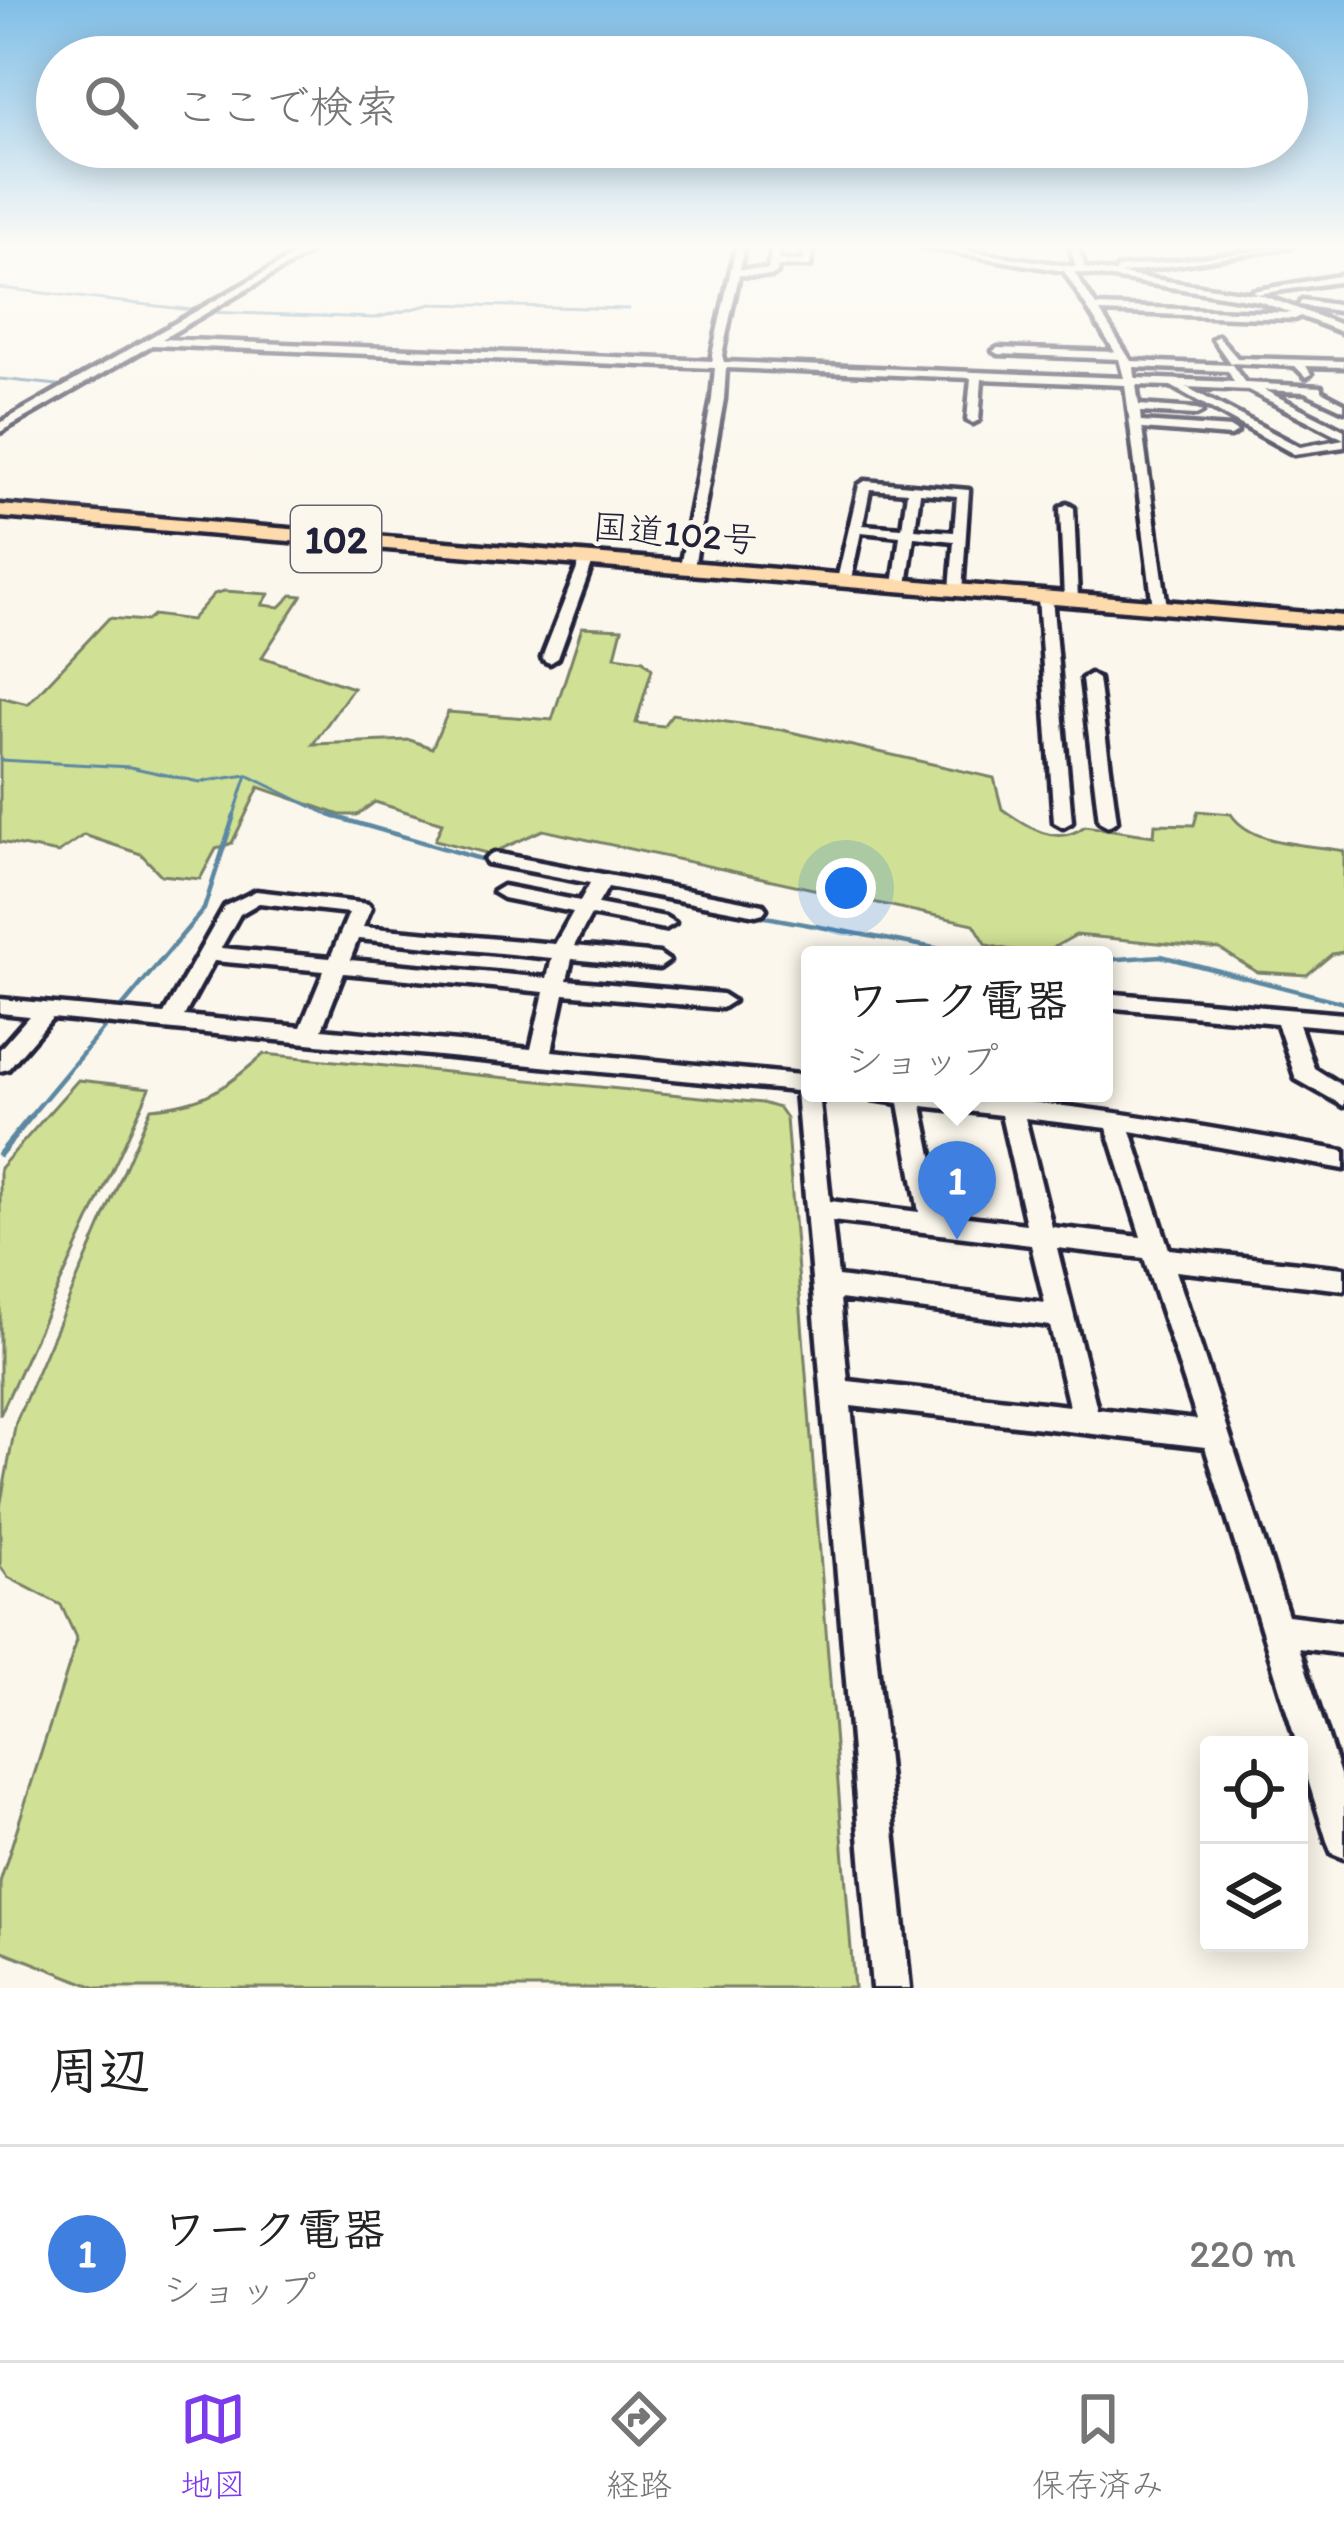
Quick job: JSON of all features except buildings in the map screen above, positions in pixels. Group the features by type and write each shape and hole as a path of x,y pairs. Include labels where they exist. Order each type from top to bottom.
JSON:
{"highway":[{"name":"国道102号","path":"0,511 1344,622"}],"street":[{"path":"0,428 155,340"},
{"path":"687,568 710,458 722,340"},
{"path":"1113,340 1126,360 1131,382 1160,607"},
{"path":"1219,340 1234,361 1344,364"},
{"path":"151,342 1317,388 1287,359"},
{"path":"998,350 1232,368 1244,386 1344,439"},
{"path":"974,420 977,376"},
{"path":"1170,383 1298,451 1344,439"},
{"path":"1306,388 1344,407"},
{"path":"1133,408 1196,412"},
{"path":"1135,425 1231,432"},
{"path":"844,580 865,485 914,489 964,494 957,590"},
{"path":"900,585 914,489"},
{"path":"1067,508 1071,599"},
{"path":"856,529 960,537"},
{"path":"550,658 587,559"},
{"path":"1045,597 1063,822"},
{"path":"1090,679 1108,821"},
{"path":"1059,747 1099,750"},
{"path":"494,859 756,909"},
{"path":"540,1058 563,952 601,882"},
{"path":"503,892 665,922"},
{"path":"170,1023 232,910 256,897 361,908 308,1036"},
{"path":"351,932 659,961"},
{"path":"208,954 722,1001"},
{"path":"1113,1001 1344,1021"},
{"path":"0,1006 801,1083"},
{"path":"0,1063 46,1011"},
{"path":"1286,1017 1304,1073 1344,1098"},
{"path":"810,1102 891,1988"},
{"path":"910,1102 932,1223"},
{"path":"960,1102 1011,1108 1070,1104 1116,1120 1344,1160"},
{"path":"1011,1108 1086,1420"},
{"path":"1116,1120 1344,1841"},
{"path":"820,1210 1344,1279"},
{"path":"826,1286 1064,1316"},
{"path":"838,1392 1213,1435"},
{"path":"1281,1630 1344,1638"}],"green space":[{"path":"214,594 269,594 262,605 280,607 292,595 302,596 262,657 353,688 313,744 410,740 432,748 448,712 552,720 582,627 622,629 615,656 643,660 652,669 636,723 663,726 672,714 782,730 994,778 1002,809 1053,835 1085,826 1154,836 1155,824 1194,825 1198,811 1231,814 1266,838 1344,851 1344,952 1332,954 1307,975 1257,972 1220,949 1076,935 1056,946 992,946 974,924 543,830 490,854 435,840 442,823 375,802 357,815 340,815 259,787 232,843 216,849 200,879 161,875 141,854 84,835 58,853 0,842 0,697 28,704 109,618 146,621 153,615 191,620"},
{"path":"264,1054 762,1103 779,1108 786,1118 854,1988 97,1988 0,1950 0,1882 77,1640 61,1605 8,1577 0,1566 0,1507 16,1422 151,1108 212,1093"},
{"path":"78,1080 150,1088 0,1415 0,1168"}],"waterway":[{"path":"0,379 67,386"},
{"path":"0,760 130,767 199,782 247,775"},
{"path":"233,818 247,775"},
{"path":"247,775 335,818"},
{"path":"122,1007 204,909 234,815"},
{"path":"329,815 491,862"},
{"path":"755,915 924,946"},
{"path":"1113,959 1161,956 1344,1003"},
{"path":"28,1119 104,1028"},
{"path":"0,1154 31,1116"}],"place":[{"name":"ワーク電器","path":"957,1240"}]}
